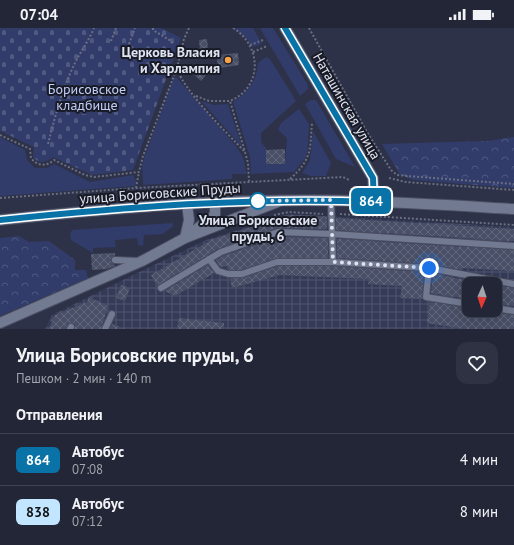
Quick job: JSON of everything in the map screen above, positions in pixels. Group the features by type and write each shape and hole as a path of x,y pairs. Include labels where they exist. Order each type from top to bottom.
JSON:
{"street":[{"name":"Наташинская улица","path":"285,28 373,178 374,202"},
{"name":"улица Борисовские Пруды","path":"0,220 215,202 280,200 331,200 514,209"},
{"path":"0,323 142,261 185,238 280,200"},
{"path":"185,238 215,215 215,202"},
{"path":"185,238 189,220 187,204"}],"lane":[{"path":"331,200 333,262"},
{"path":"161,288 221,252 278,232 332,234 514,246"},
{"path":"209,259 218,271 228,274 242,274 277,262 333,262 429,268 514,284"},
{"path":"115,260 142,261"},
{"path":"429,268 426,297 462,303"},
{"path":"502,309 514,311"},
{"path":"105,329 112,314"}],"path":[{"path":"48,144 58,105 75,63 94,28"},
{"path":"111,41 116,28"},
{"path":"129,44 135,28"},
{"path":"153,28 153,30 171,41 173,44"},
{"path":"136,188 143,156 176,68 184,39 189,28"},
{"path":"193,94 209,101 230,101 242,94 251,81 255,65 253,52 250,45 233,28"},
{"path":"309,28 359,118 391,170 397,174 407,176 514,184"},
{"path":"250,45 263,40"},
{"path":"253,52 267,46"},
{"path":"176,68 193,94 245,152"},
{"path":"230,101 248,162 249,181"},
{"path":"289,179 302,168 308,158 312,122"},
{"path":"0,135 30,149 31,158 37,164 46,165 54,160 85,175 94,177 139,172"},
{"path":"406,182 407,176"},
{"path":"0,198 249,181 343,177 349,180"},
{"path":"389,178 406,182 514,190"}],"shaded area":[{"path":"289,214 514,227 514,329 45,329 52,315 206,240"}],"green space":[{"name":"Борисовское кладбище","path":"0,28 161,28 181,38 133,170 92,175 53,157 41,162 33,157 34,147 0,131"},
{"path":"233,28 253,28 262,44 253,47 247,39"},
{"path":"260,28 273,28 308,85 308,89 300,96"},
{"path":"266,57 270,59 296,101 261,133 261,142 266,148 266,164 285,164 287,138 278,130 281,123 299,109 309,124 306,157 294,172 251,174 250,157 233,102 251,86 256,75 258,63"},
{"path":"176,77 236,146 243,157 247,174 232,174 232,179 143,185 142,166 144,158 174,78"},
{"path":"311,100 316,100 355,167 336,159 305,104"},
{"path":"201,101 214,105 228,104 242,147"},
{"path":"313,131 331,163 326,176 311,176 302,173 310,160"},
{"path":"0,137 25,150 27,160 35,168 47,168 54,164 90,182 133,175 136,181 135,186 0,196"},
{"path":"514,137 514,188 414,180 400,175 382,144 488,141"},
{"path":"173,223 173,226 163,234 144,235 143,246 138,245 137,238 115,240 116,247 93,248 93,253 71,240 70,234 72,230"},
{"path":"19,236 29,242 49,241 75,260 75,270 86,270 88,278 0,316 0,238"}],"building":[{"path":"207,39 208,49 200,50 199,40"},
{"name":"Церковь Власия и Харлампия","path":"238,53 239,65 219,68 217,61 218,55"},
{"path":"200,68 207,74 201,81 194,75"},
{"path":"285,149 285,164 266,164 266,150"},
{"path":"289,215 327,217 327,229 277,228 219,248 157,286 151,275 213,239"},
{"path":"336,218 514,229 514,241 336,230"},
{"path":"279,237 328,238 328,258 277,258 241,270 229,270 227,266 221,267 216,260 223,256"},
{"path":"337,239 514,250 514,271 463,268 462,270 429,264 337,258"},
{"path":"115,253 115,256 111,260 115,266 107,269 92,270 91,254"},
{"path":"208,265 214,273 175,296 165,291"},
{"path":"278,266 333,266 424,272 422,299 400,298 402,286 368,284 369,279 280,275 232,288 230,278 243,278"},
{"path":"433,273 462,279 462,298 431,293"},
{"path":"121,285 130,288 125,301 116,298"},
{"path":"502,286 514,288 514,306 502,305"},
{"path":"89,297 108,306 101,329 75,329 75,325 71,323 67,325 66,329 49,329 55,315 87,302"},
{"path":"430,302 462,307 462,317 502,317 502,313 514,315 514,329 465,329 427,323"},
{"path":"179,318 224,323 224,329 177,329"},
{"path":"112,324 125,329 110,329"}],"bus line":[{"name":"864","path":"0,220 215,202 280,200 374,202 373,178 285,28"}],"place":[{"name":"Церковь Власия и Харлампия","path":"228,60"},
{"name":"Улица Борисовские пруды, 6","path":"258,201"}],"route":[{"path":"258,201 331,200 333,262 429,268"}]}
